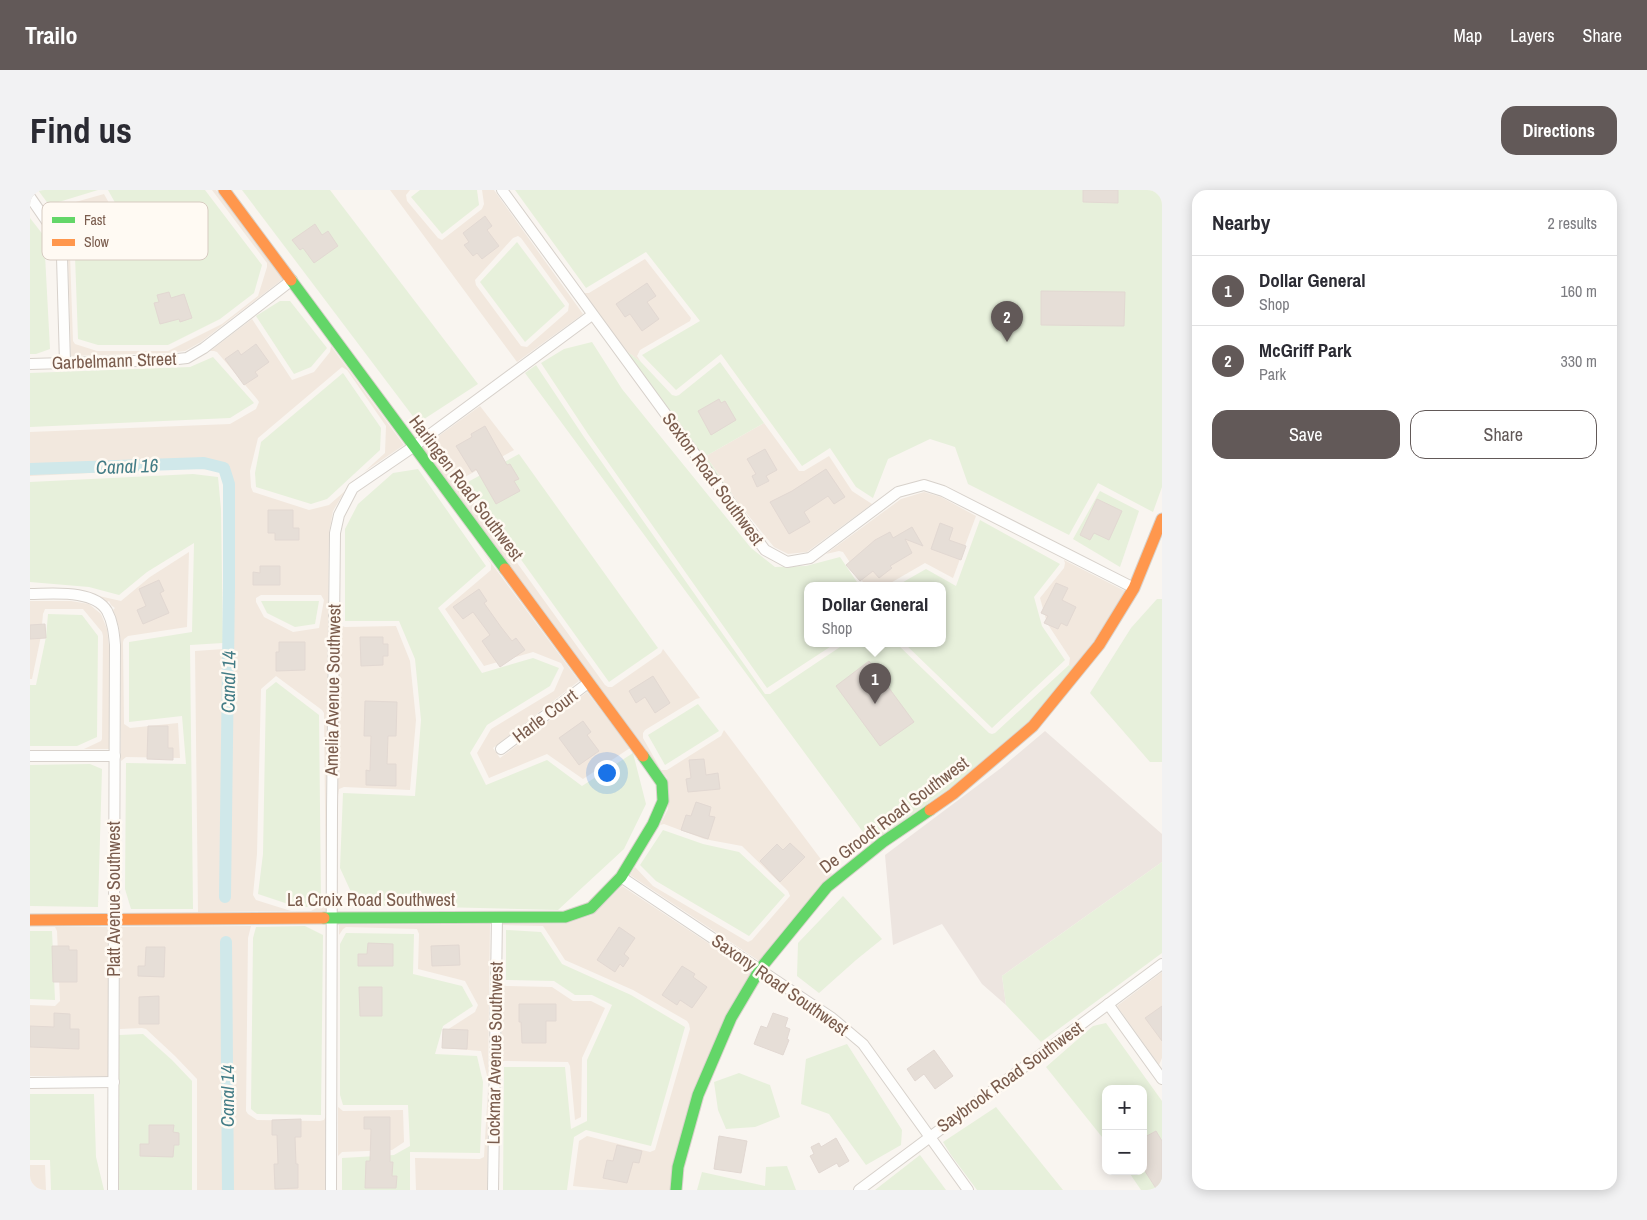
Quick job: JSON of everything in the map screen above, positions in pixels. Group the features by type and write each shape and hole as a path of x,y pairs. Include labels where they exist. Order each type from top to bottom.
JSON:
{"street":[{"name":"Harlingen Road Southwest","path":"224,190 662,783 663,801 660,811"},
{"name":"Sexton Road Southwest","path":"502,190 765,550 786,562 810,558 898,492 924,485 943,491 1134,588"},
{"path":"30,198 42,215"},
{"path":"62,260 65,363"},
{"name":"Garbelmann Street","path":"30,364 187,358 204,348 292,280"},
{"name":"Amelia Avenue Southwest","path":"332,1190 332,810 335,533 339,515 353,488 413,447 592,315"},
{"name":"De Groodt Road Southwest","path":"676,1190 678,1167 698,1095 731,1018 760,969 828,887 883,842 953,794 1033,726 1099,645 1134,588 1162,518"},
{"name":"Platt Avenue Southwest","path":"30,594 72,594 91,598 106,610 113,628 115,645 113,1190"},
{"name":"Harle Court","path":"501,749 588,683"},
{"path":"30,756 115,756"},
{"name":"La Croix Road Southwest","path":"30,920 565,917 591,908 621,877 660,811"},
{"name":"Saxony Road Southwest","path":"621,877 832,1018 863,1044 968,1190"},
{"name":"Lockmar Avenue Southwest","path":"493,1190 497,917"},
{"name":"Saybrook Road Southwest","path":"859,1190 1162,964"},
{"path":"1108,1004 1162,1080"},
{"path":"30,1083 114,1082"}],"shaded area":[{"path":"212,190 216,190 283,279 201,342 185,351 71,356 68,260 70,260 73,341 75,344 97,351 168,351 222,324 258,296 267,263"},
{"path":"390,190 410,190 406,195 407,201 438,238 442,240 482,209 484,204 482,190 494,190 583,314 517,362","holes":["518,236 569,304 568,311 527,347 521,346 476,285 475,280 513,238"]},
{"path":"104,194 108,202 76,202"},
{"path":"645,259 691,318 690,321 640,350 637,356 641,362 625,350 584,293 589,293"},
{"path":"252,319 292,380 314,372 330,352 331,346 404,445 364,472 385,453 386,426 347,370 342,367 258,438 250,471 253,492 309,510 329,505 345,491 333,511 329,533 326,899 324,713 276,676 261,689 257,854 253,895 256,900 291,911 198,912 195,651 224,649 228,644 226,509 222,474 220,471 193,468 30,476 30,432 230,424 256,409 259,402 257,399 217,352 210,351","holes":["261,595 321,595 324,600 319,628 293,632 264,617 256,602 256,598"]},
{"path":"480,406 514,450 463,478 461,485 605,685 612,687 661,653 663,649 700,698 645,730 643,733 643,738 661,770 422,448"},
{"path":"764,423 799,471 804,471 829,456 852,491 872,504 807,552 788,554 774,547 739,504 706,456"},
{"path":"924,492 941,497 976,516 953,578 925,563 892,582 863,582 843,552 826,554 901,499"},
{"path":"480,548 579,681 493,748 500,758 587,692 630,748 583,779 547,754 489,778 477,753 491,729 554,691 564,668 561,663 533,652 484,666 445,609 491,570 491,564"},
{"path":"189,552 187,627 128,636 123,642 124,724 130,728 178,723 180,758 126,757 121,761 121,645 119,627 113,610 115,608 109,601 107,602 99,596 121,601 150,577"},
{"path":"1064,560 1125,591 1094,641 1073,668 1069,665 1070,658 1047,623 1040,598 1064,568"},
{"path":"30,601 71,601 89,604 101,614 107,629 109,646 109,749 84,749 102,739 102,632 83,609 45,609 32,679 30,679"},
{"path":"340,622 345,627 396,626 410,661 416,720 410,790 344,787 339,789 338,796"},
{"path":"724,730 832,874 759,961 630,875 635,867 653,886 748,942 752,940 790,896 788,891 742,846 704,839 664,824 660,825 668,809 667,778 661,770 667,770 721,736"},
{"path":"1045,731 1162,834 1162,862 1002,976 1006,1005 982,984 942,924 893,945 885,855 1001,768"},
{"path":"622,886 752,972 726,1015 670,1190 611,1190 573,1186 579,1141 587,1136 650,1152 655,1150 690,1029 689,1024 687,1021 633,990 565,960 543,926 503,925 565,924 592,915"},
{"path":"326,899 326,911 311,911 324,904"},
{"path":"490,924 488,1080 481,1051 442,1048 447,1030 475,1012 478,1005 465,981 418,969 419,934 417,929 346,927 339,935 339,925"},
{"path":"251,926 248,938 246,1111 257,1120 320,1121 324,1120 326,1116 325,1190 197,1190 197,1079 146,1029 120,1029 120,927"},
{"path":"55,927 108,927 108,1076 30,1076 30,1005 55,1006 60,1001 57,931"},
{"path":"1162,972 1162,1058 1159,1065 1117,1006"},
{"path":"502,984 506,986 552,987 573,1001 591,1001 605,1008 582,1058 581,1117 575,1120 570,1066 568,1062 501,1062"},
{"path":"488,1088 487,1190 416,1190 415,1158 480,1159 484,1157"},
{"path":"338,1107 343,1111 403,1110 404,1142 392,1150 342,1152 338,1156"},
{"path":"30,1165 45,1165 46,1190 30,1190"}],"green space":[{"path":"38,190 98,190 59,202 47,202"},
{"path":"108,190 205,190 262,265 254,293 220,319 168,345 98,345 78,339 75,260 208,260 208,202 115,202"},
{"path":"242,190 330,190 478,384 418,423"},
{"path":"420,190 477,190 479,205 442,234 411,197"},
{"path":"515,190 1162,190 1162,487 1153,512 1098,483 1069,535 968,484 955,447 930,439 888,459 873,498 856,487 830,448 802,466 721,354 676,390 642,355 700,321 646,252 586,288"},
{"path":"30,218 42,233 42,260 45,260 50,349 30,354"},
{"path":"517,242 565,306 525,342 480,282"},
{"path":"280,301 290,301 327,348 311,367 294,374 256,316"},
{"path":"592,342 622,389 751,548 775,567 806,566 840,557 857,582 804,582 804,647 830,647 767,688 588,434 541,363 564,349"},
{"path":"625,350 641,362 672,395 676,396 720,362 764,423 706,456 737,502"},
{"path":"213,357 254,403 230,418 30,427 30,373 190,367"},
{"path":"536,365 584,437 765,694 770,694 840,647 900,647 992,734 1069,665 1073,668 1029,721 950,788 871,843 525,373"},
{"path":"343,373 381,428 380,450 327,499 311,504 256,487 255,473 261,442"},
{"path":"519,454 658,648 609,682 466,483"},
{"path":"418,469 486,566 438,608 482,673 533,658 559,668 550,686 487,725 470,753 486,785 547,760 582,786 633,753 646,804 624,849 558,910 357,905 340,868 343,793 415,796 421,720 415,659 399,621 345,621 345,529 358,504 393,473"},
{"path":"193,474 218,477 221,509 223,643 190,645 193,909 131,909 125,889 126,763 186,764 182,716 129,722 129,642 192,632 194,543 147,572 119,595 89,587 30,582 30,482"},
{"path":"1100,491 1139,511 1120,567 1073,539"},
{"path":"980,520 1060,564 1034,597 1042,626 1065,660 992,728 908,647 946,647 946,582 903,582 926,569 956,586"},
{"path":"1157,599 1162,599 1162,762 1150,762 1090,693 1131,628"},
{"path":"261,601 319,601 315,624 295,627 267,613"},
{"path":"48,614 82,615 98,636 97,737 77,746 30,746 30,685 36,685 46,637"},
{"path":"276,682 319,715 321,899 307,907 297,907 258,894 263,854 266,690"},
{"path":"698,704 719,731 665,765 648,735"},
{"path":"90,764 102,769 98,907 30,906 30,765"},
{"path":"663,830 703,844 739,852 785,895 749,936 656,881 640,865"},
{"path":"1162,862 1162,953 1041,1042 1006,1005 1002,976"},
{"path":"843,896 882,939 819,993 797,976 798,943"},
{"path":"305,926 323,935 321,1115 257,1114 251,1109 253,938 256,927"},
{"path":"506,930 541,932 562,964 631,995 685,1027 651,1146 586,1130 574,1137 567,1190 503,1190 504,1067 565,1067 571,1129 587,1121 587,1060 612,1005 592,995 575,995 554,981 506,980"},
{"path":"30,931 52,931 55,1000 30,999"},
{"path":"346,933 414,934 413,974 462,986 473,1006 443,1026 435,1054 477,1056 483,1082 480,1153 410,1152 410,1190 342,1190 342,1158 394,1155 410,1146 408,1105 343,1105 340,1095 340,944"},
{"path":"1106,1023 1162,1101 1162,1190 1141,1190 1131,1175 1147,1175 1147,1085 1102,1085 1102,1137 1046,1067 1093,1026"},
{"path":"143,1034 192,1081 192,1190 119,1190 119,1035"},
{"path":"847,1044 902,1130 901,1145 866,1165 829,1114 801,1104 806,1059"},
{"path":"739,1073 770,1085 780,1117 755,1127 726,1129 718,1110 714,1082"},
{"path":"30,1094 94,1094 96,1157 104,1190 51,1190 50,1160 30,1160"},
{"path":"996,1107 1063,1190 977,1190 943,1142"},
{"path":"920,1155 946,1190 875,1190"},
{"path":"787,1166 796,1190 697,1190 702,1172 765,1186 766,1167"}],"building":[{"path":"1083,190 1118,190 1118,203 1083,202"},
{"path":"485,216 492,226 487,230 499,246 482,259 477,253 473,256 464,245 469,242 463,233"},
{"path":"315,224 322,235 328,231 338,246 314,263 303,248 300,250 292,240"},
{"path":"647,283 656,296 647,302 659,319 642,331 630,314 625,317 616,304"},
{"path":"1041,291 1125,292 1124,326 1041,325"},
{"path":"169,292 171,298 184,294 192,318 180,322 179,319 160,324 154,303 159,302 157,295"},
{"path":"256,344 269,362 255,372 258,376 244,385 225,359 238,350 241,355"},
{"path":"719,399 721,403 725,401 736,420 711,435 698,411"},
{"path":"485,426 507,465 510,464 519,479 514,481 520,491 496,504 476,469 472,472 456,446 472,437 471,434"},
{"path":"765,449 777,470 766,476 769,481 757,487 752,476 756,474 747,459"},
{"path":"826,469 845,497 834,504 828,496 804,512 810,522 789,534 770,502 792,491"},
{"path":"1097,499 1122,511 1109,540 1094,533 1090,540 1080,535"},
{"path":"268,510 293,510 293,528 299,528 299,540 275,540 275,533 268,533"},
{"path":"940,523 953,528 949,540 966,546 961,560 931,549"},
{"path":"912,527 923,546 905,539 912,553 890,566 892,568 879,578 873,571 860,581 846,565 875,540 890,532 893,538"},
{"path":"260,566 280,566 280,585 253,585 253,572 260,573"},
{"path":"159,580 164,591 160,593 169,613 143,624 137,610 146,606 139,589"},
{"path":"1056,583 1068,588 1062,600 1076,607 1067,626 1061,623 1058,629 1044,623 1048,616 1041,613"},
{"path":"479,589 487,601 484,603 501,627 512,641 516,638 525,650 500,667 482,641 490,635 473,612 463,619 453,607"},
{"path":"45,624 46,638 30,639 30,625"},
{"path":"360,637 383,637 383,644 388,644 388,656 383,656 383,665 361,666"},
{"path":"279,642 305,642 305,670 276,671 276,652 279,652"},
{"path":"869,661 914,722 880,746 836,686"},
{"path":"653,676 670,703 655,713 645,697 636,703 629,691"},
{"path":"365,701 397,702 396,736 388,736 387,764 396,764 396,786 366,785 366,770 370,771 371,736 364,736"},
{"path":"583,721 591,732 587,735 599,751 579,765 559,738"},
{"path":"148,726 168,726 168,748 173,748 173,760 147,759"},
{"path":"704,759 706,775 718,773 720,789 688,792 686,779 691,778 689,760"},
{"path":"696,802 711,807 709,816 715,817 708,839 681,830 686,815 691,816"},
{"path":"790,843 805,857 780,882 760,861 777,844 783,850"},
{"path":"619,927 635,938 624,954 629,958 623,967 620,964 615,972 597,960"},
{"path":"368,943 393,944 393,966 358,966 358,954 367,954"},
{"path":"459,945 460,965 432,966 431,946"},
{"path":"52,946 69,946 69,950 77,950 77,982 53,982"},
{"path":"146,947 165,947 164,977 138,976 138,966 145,966"},
{"path":"682,966 695,974 693,977 707,987 692,1008 680,1000 677,1005 662,995"},
{"path":"359,987 382,987 382,1016 360,1016"},
{"path":"159,996 159,1024 139,1024 139,997"},
{"path":"519,1004 556,1004 556,1021 546,1021 546,1043 522,1043"},
{"path":"1162,1006 1162,1041 1145,1018"},
{"path":"54,1013 70,1014 70,1029 79,1029 79,1049 30,1047 30,1026 54,1027"},
{"path":"773,1013 788,1018 785,1027 790,1029 787,1039 789,1040 783,1055 754,1044 761,1026 767,1028"},
{"path":"443,1029 468,1030 467,1049 442,1048"},
{"path":"934,1050 953,1076 935,1089 924,1074 915,1081 907,1069"},
{"path":"364,1117 390,1117 390,1162 393,1162 392,1176 397,1176 396,1188 365,1188 366,1161 370,1161 371,1129 364,1129"},
{"path":"301,1119 301,1137 295,1137 298,1188 275,1189 274,1164 278,1164 277,1135 272,1135 272,1120"},
{"path":"149,1125 174,1125 173,1132 179,1133 179,1145 174,1145 173,1157 140,1156 140,1144 149,1144"},
{"path":"1156,1131 1162,1141 1162,1190 1157,1190 1147,1174 1147,1136"},
{"path":"719,1136 747,1141 741,1173 714,1169"},
{"path":"836,1138 849,1161 839,1167 837,1163 819,1173 810,1156 814,1154 811,1147 819,1143 821,1147"},
{"path":"617,1145 642,1151 639,1163 633,1162 627,1183 603,1178 607,1160 613,1161"}],"waterway":[{"name":"Canal 14","path":"30,469 204,463 224,468 229,484 225,897"},
{"name":"Canal 14","path":"226,942 228,1190"}],"traffic: fast":[{"path":"291,280 505,569"},
{"path":"324,918 565,917 591,908 621,877 653,824 663,801 662,783 643,756"},
{"path":"676,1190 678,1167 698,1095 731,1018 760,969 827,887 883,842 930,810"}],"traffic: slow":[{"path":"224,190 291,280"},
{"path":"930,810 953,794 1033,726 1099,645 1134,588 1162,519"},
{"path":"505,569 643,756"},
{"path":"30,920 324,918"}],"place":[{"name":"McGriff Park","path":"1007,342"},
{"name":"Dollar General","path":"875,704"}],"water label":[{"name":"Canal 16","path":"127,466"}]}
